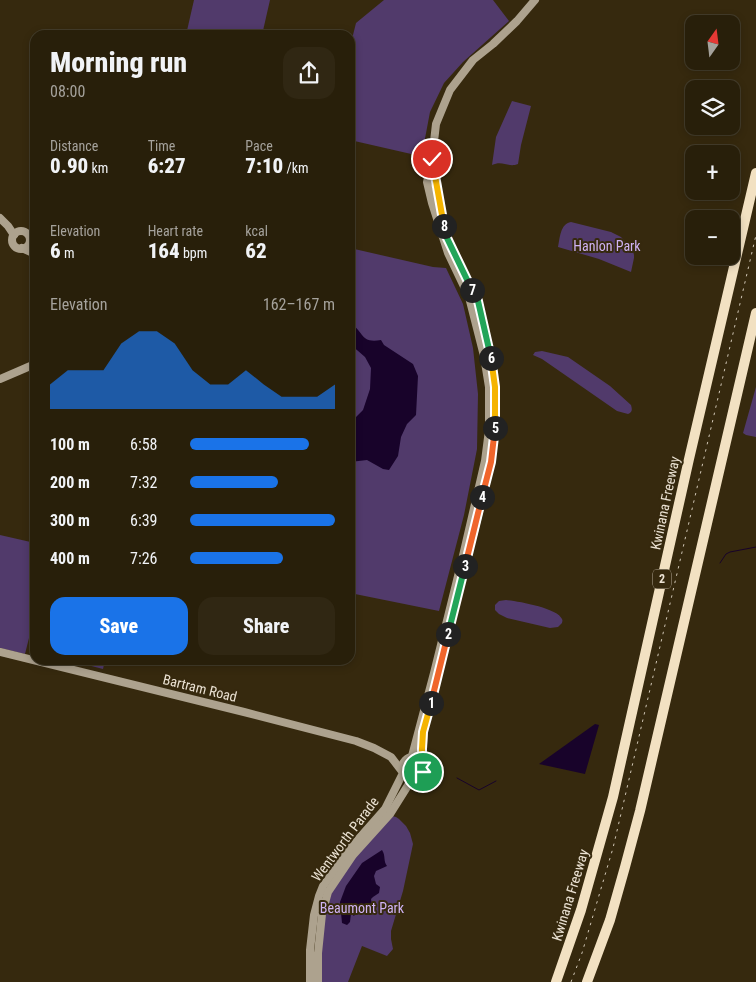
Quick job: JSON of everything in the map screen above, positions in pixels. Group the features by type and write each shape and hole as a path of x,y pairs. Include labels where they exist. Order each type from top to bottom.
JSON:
{"highway":[{"name":"Kwinana Freeway","path":"556,982 581,910 613,797 688,459 756,173"},
{"name":"2","path":"587,982 610,920 626,867 756,313"}],"street":[{"name":"Wentworth Parade","path":"310,982 310,950 314,915 323,886 348,851 385,809 402,772 402,762 410,756 434,673 485,461 489,430 489,387 486,363 469,297 448,253 432,203 428,182 436,124 450,90 473,60 517,22 535,0"},
{"name":"Wentworth Parade","path":"318,982 321,924 328,892 354,854 390,814 412,779 418,778 422,774 424,766 422,761 423,732 491,462 496,406 492,362 478,301 446,236 438,201 432,159"},
{"path":"0,218 16,234"},
{"path":"22,248 28,246 30,241 29,236 21,231 16,234 13,241 14,244 16,246 30,251"},
{"path":"0,379 30,366"},
{"name":"Bartram Road","path":"0,652 30,659"},
{"name":"Bartram Road","path":"53,665 356,741 391,757 402,772"},
{"name":"Bartram Road","path":"391,757 410,756"},
{"path":"410,756 416,756 422,761"},
{"path":"402,772 412,779"}],"green space":[{"path":"194,0 270,0 263,30 187,30"},
{"path":"384,0 493,0 509,21 463,62 444,83 430,112 420,156 355,141 354,30 356,23"},
{"path":"512,101 531,106 518,164 499,163 492,165 496,137"},
{"name":"Hanlon Park","path":"571,222 611,232 621,237 633,251 634,258 631,272 599,259 558,247 563,228 567,223"},
{"path":"355,249 433,267 446,268 463,304 473,348 478,394 477,449 464,515 439,611 355,594"},
{"path":"542,351 568,357 610,386 631,405 631,411 628,414 617,411 542,359 533,355 535,352"},
{"path":"756,387 756,437 743,433"},
{"path":"0,535 30,542 30,634 25,654 0,648"},
{"path":"506,600 545,608 559,615 562,623 558,627 550,628 507,618 495,610 495,605 499,601"},
{"path":"87,665 104,665 103,669"},
{"name":"Beaumont Park","path":"392,816 399,819 406,826 413,844 403,891 391,931 393,949 387,956 362,946 348,982 319,982 323,921 329,896 344,870"}],"shaded area":[{"path":"355,327 369,340 381,340 384,345 413,364 418,376 416,415 407,424 401,437 398,456 389,470 383,469 367,460 355,461 355,418 363,410 370,389 371,368 365,357 355,348"},
{"path":"595,724 599,725 585,774 539,764"},
{"path":"382,850 387,866 376,871 374,876 376,884 380,887 379,893 371,899 372,905 369,908 356,913 354,916 351,913 350,922 347,925 342,923 340,902 346,886 362,863"}],"waterway":[{"path":"720,563 726,554 730,552 756,547"},
{"path":"457,778 479,790 496,781"}],"railway":[{"path":"571,982 582,953 613,848 756,235"}],"route":[{"path":"423,772 423,732 491,462 496,406 492,362 478,301 446,236 438,201 432,159"}]}
